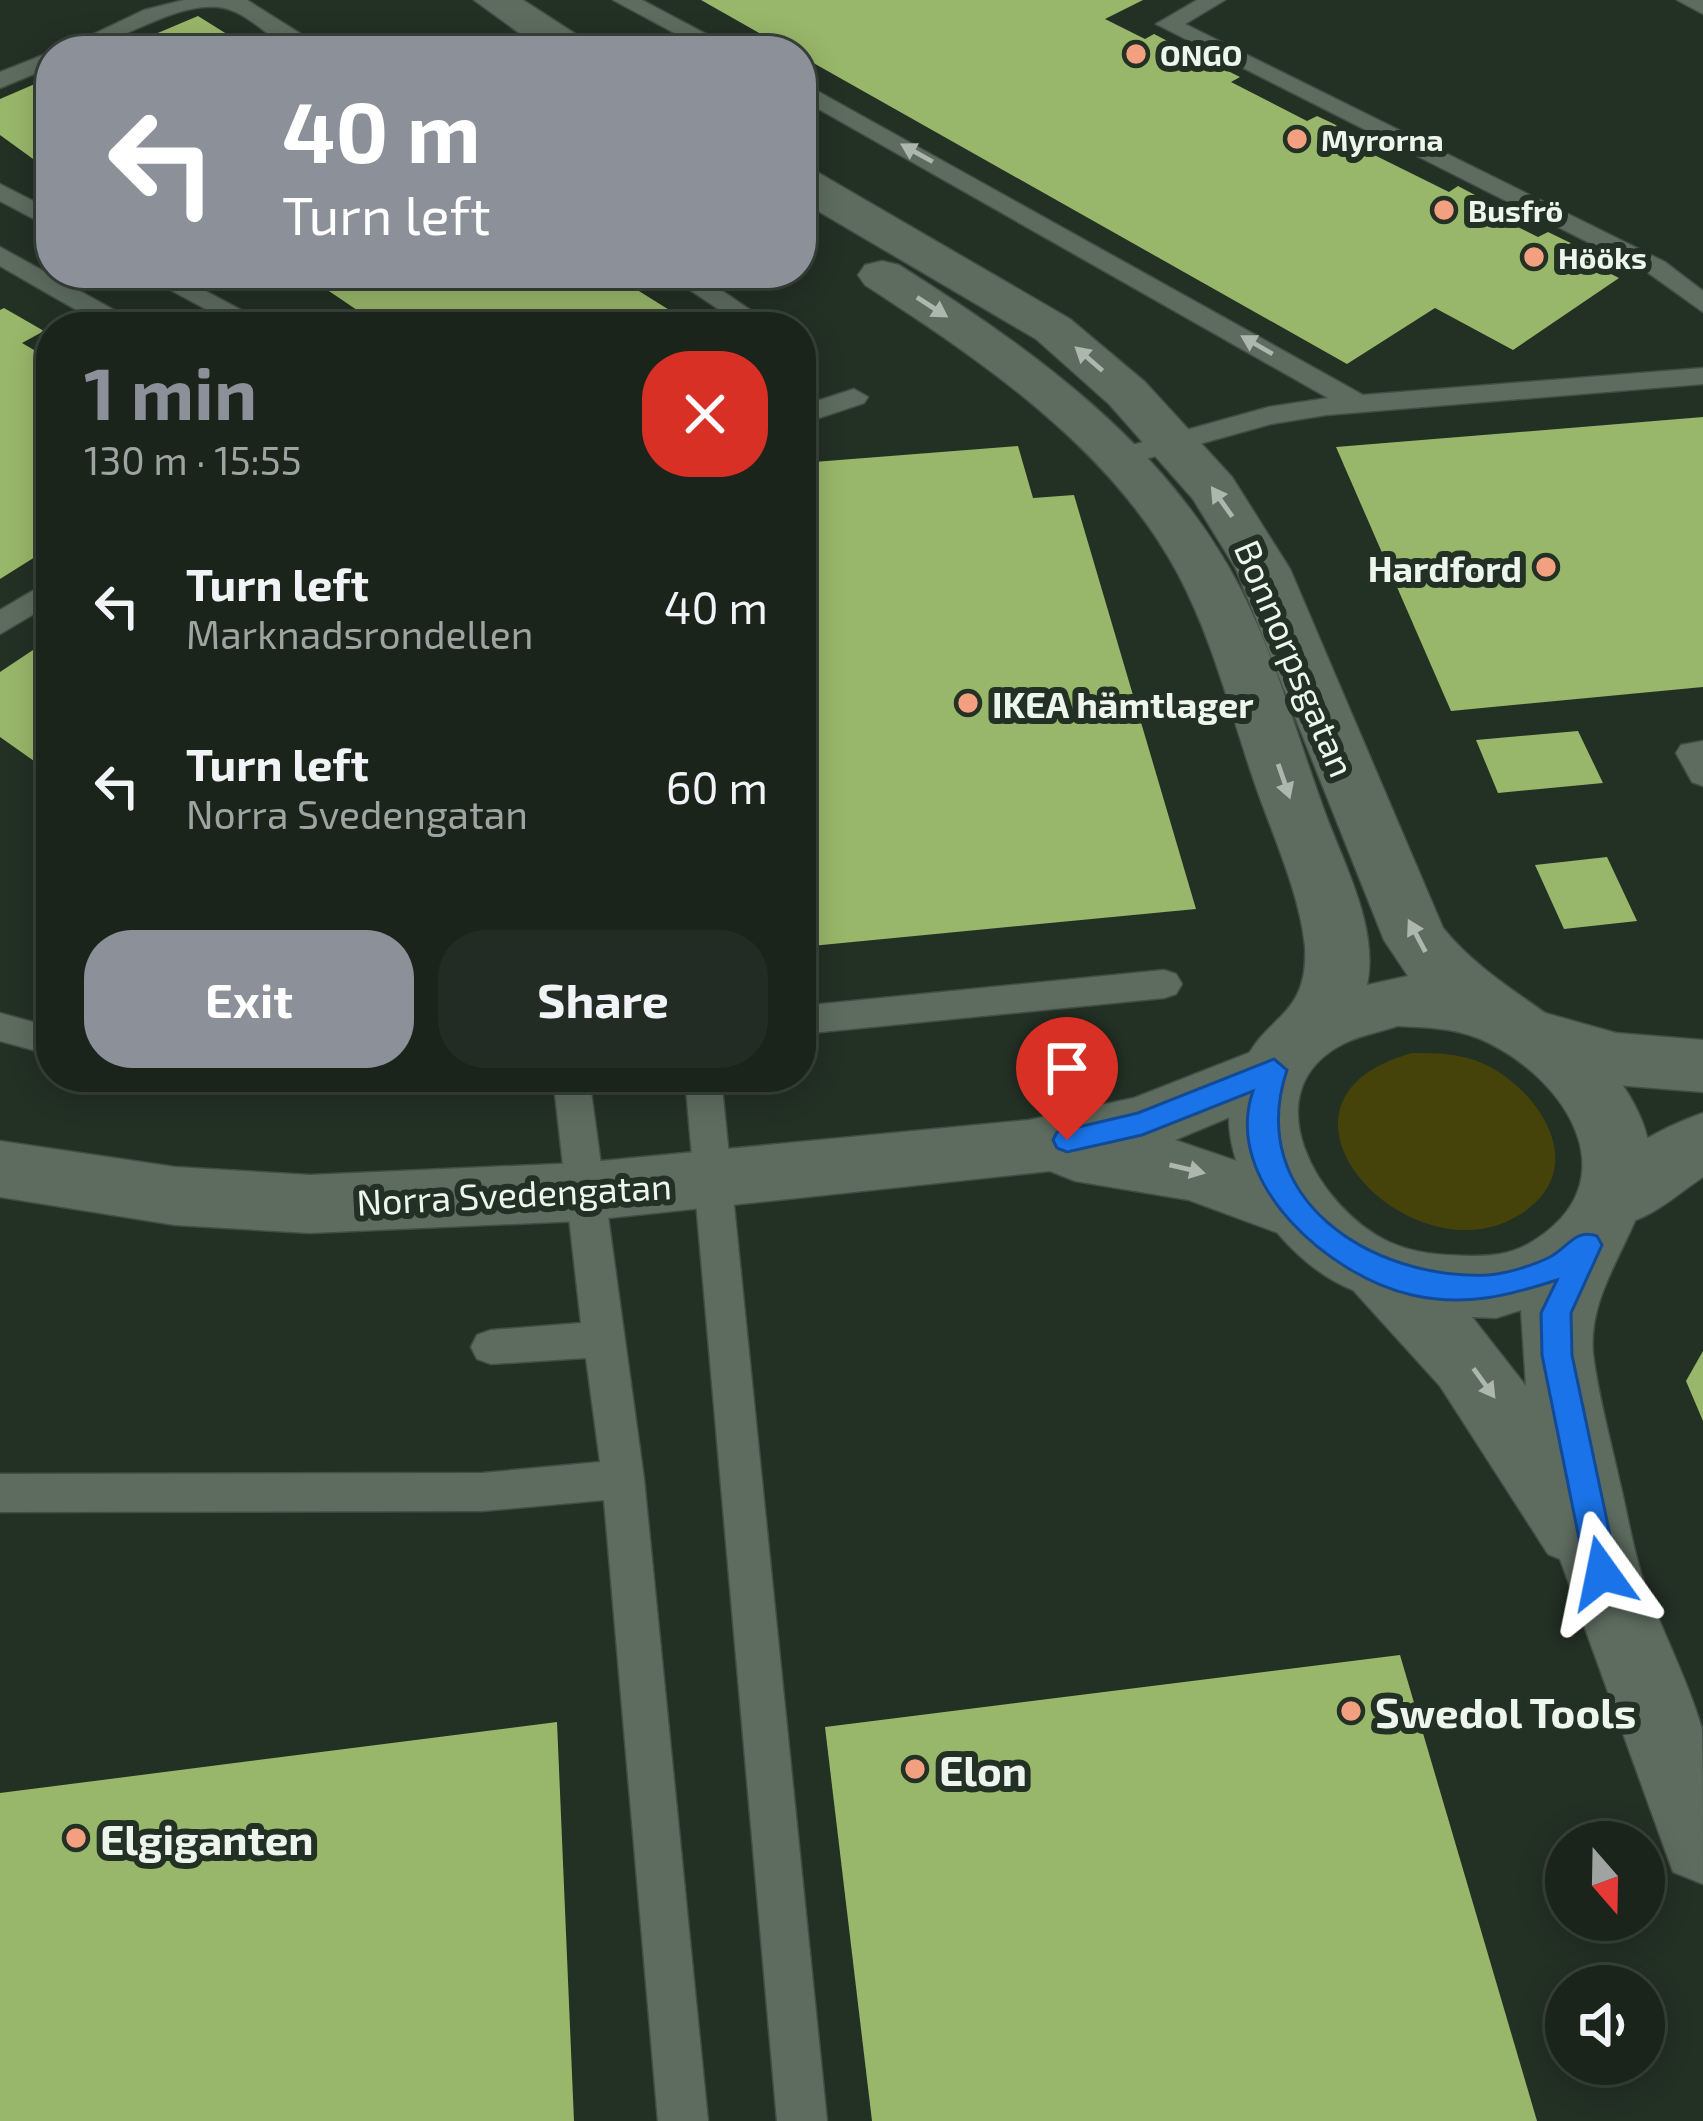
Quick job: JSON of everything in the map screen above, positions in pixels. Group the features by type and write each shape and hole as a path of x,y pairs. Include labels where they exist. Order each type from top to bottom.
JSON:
{"street":[{"path":"470,0 506,9 549,36"},
{"name":"Bonnorpsgatan","path":"816,191 1053,329 1127,393 1173,441 1213,489 1263,569 1417,940 1442,973 1514,1027"},
{"name":"Bonnorpsgatan","path":"816,227 1027,373 1117,458 1166,513 1228,619 1335,930 1340,964 1336,990 1292,1050"},
{"path":"1602,1573 1485,1381 1430,1317 1374,1269 1331,1243 1297,1211 1274,1176 1263,1139 1263,1103 1292,1050 1365,1006 1397,1001 1465,1007 1594,1058 1634,1065 1703,1066"},
{"path":"1514,1027 1560,1056 1602,1109 1614,1139 1618,1170 1600,1222 1556,1313 1557,1355 1602,1573 1703,1842"},
{"name":"Norra Svedengatan","path":"0,1169 175,1196 310,1204 580,1192 713,1180 1030,1148 1142,1124 1292,1050"},
{"path":"1374,1269 1413,1282 1492,1288 1561,1266 1600,1222 1703,1141"},
{"name":"Norra Svedengatan","path":"1030,1148 1141,1159 1224,1178 1297,1211"}],"lane":[{"path":"106,36 168,10 214,0 239,5 291,36"},
{"path":"624,0 696,36"},
{"path":"1214,0 1168,24 1656,267 1703,304"},
{"path":"1688,0 1703,7"},
{"path":"0,81 36,65"},
{"path":"816,97 1358,404"},
{"path":"0,191 36,211"},
{"path":"0,255 36,276"},
{"path":"57,288 98,312"},
{"path":"182,288 230,312"},
{"path":"702,288 740,312"},
{"path":"1117,458 1269,416 1358,404 1703,376"},
{"path":"816,410 854,397"},
{"path":"0,624 36,600"},
{"path":"1703,752 1692,753 1703,774"},
{"path":"816,1019 1164,984"},
{"path":"0,1028 36,1037"},
{"path":"572,1092 580,1192 604,1339 646,1682 683,2121"},
{"path":"704,1092 802,2121"},
{"path":"490,1347 604,1339"},
{"path":"0,1493 482,1492 622,1479"}],"shaded area":[{"path":"1412,1053 1457,1056 1484,1064 1503,1075 1537,1108 1555,1149 1554,1170 1546,1190 1528,1209 1484,1228 1439,1227 1396,1209 1362,1181 1342,1146 1340,1110 1361,1077"}],"building":[{"path":"701,0 1143,0 1105,19 1145,39 1154,34 1181,48 1172,53 1202,68 1211,63 1240,77 1231,82 1307,121 1317,116 1332,123 1347,131 1338,137 1449,192 1458,186 1490,203 1481,209 1538,237 1548,232 1581,248 1572,254 1619,278 1513,350 1435,308 1347,364 816,64 816,36 765,36"},
{"path":"198,16 230,36 151,36"},
{"path":"36,83 36,161 0,135 0,99"},
{"path":"324,288 634,288 673,312 360,312"},
{"path":"0,310 36,326 36,335 22,343 36,351 36,556 0,579"},
{"name":"Hardford","path":"1703,417 1703,687 1451,711 1336,447"},
{"name":"IKEA hämtlager","path":"1018,446 1033,498 1074,495 1196,909 816,946 816,462"},
{"path":"36,648 36,762 0,737 0,672"},
{"path":"1578,731 1603,783 1498,793 1476,740"},
{"path":"1607,857 1637,921 1564,929 1535,865"},
{"path":"1703,1351 1703,1421 1686,1381"},
{"path":"1400,1655 1537,2121 872,2121 825,1727"},
{"path":"557,1722 574,2121 0,2121 0,1793"}],"place":[{"name":"ONGO","path":"1136,54"},
{"name":"Myrorna","path":"1297,139"},
{"name":"Busfrö","path":"1444,210"},
{"name":"Hööks","path":"1534,257"},
{"name":"Hardford","path":"1546,567"},
{"name":"IKEA hämtlager","path":"968,703"},
{"name":"Swedol Tools","path":"1351,1711"},
{"name":"Elon","path":"915,1769"},
{"name":"Elgiganten","path":"76,1838"}],"route":[{"path":"1067,1140 1142,1124 1208,1101 1274,1070 1263,1103 1263,1139 1274,1176 1318,1233 1374,1269 1452,1289 1492,1288 1529,1280 1561,1266 1587,1245 1556,1313 1557,1355 1602,1573"}]}
